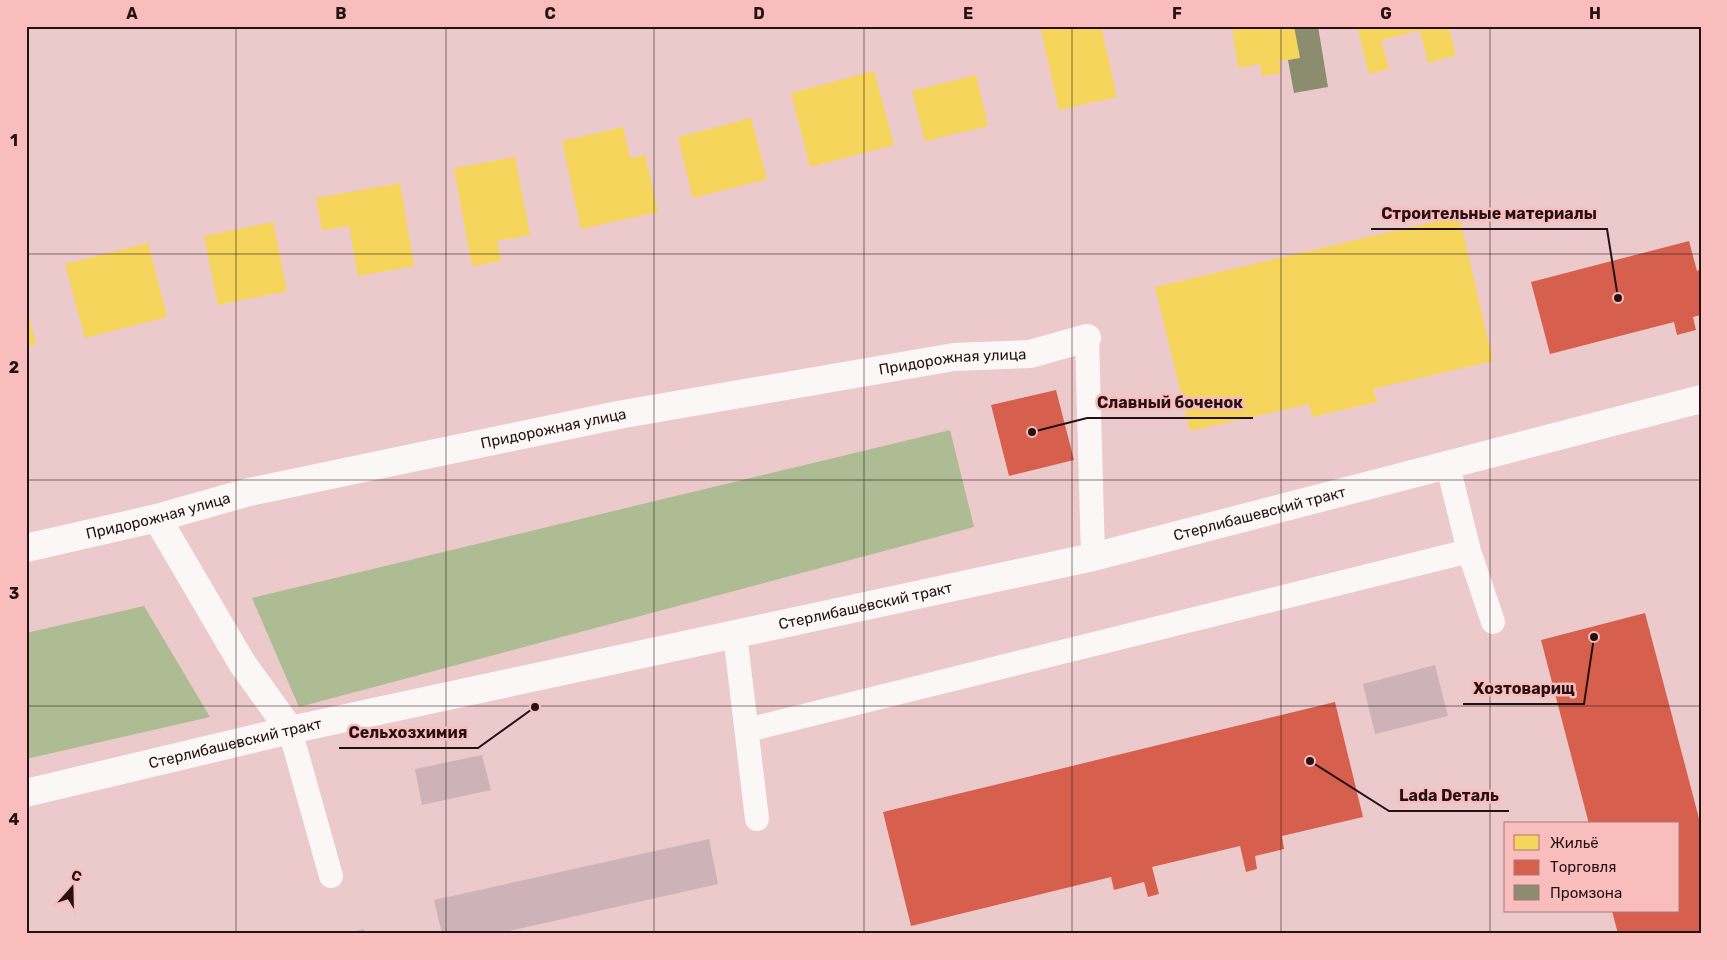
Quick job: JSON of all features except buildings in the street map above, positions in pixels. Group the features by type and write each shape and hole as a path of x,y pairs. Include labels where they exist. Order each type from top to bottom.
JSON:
{"main road":[{"name":"Придорожная улица","path":"26,548 157,518 249,492 618,414 954,357 1030,354 1087,338"},
{"name":"Стерлибашевский тракт","path":"26,793 290,730 1094,557 1701,399"},
{"path":"157,518 242,663 290,730"}],"lane":[{"path":"1087,338 1094,557"},
{"path":"1448,466 1469,551 1493,622"},
{"path":"747,730 1469,551"},
{"path":"735,634 757,819"},
{"path":"290,730 331,876"}],"green space":[{"path":"950,430 974,527 299,707 252,598"},
{"path":"144,606 210,717 26,759 26,633"}],"place":[{"name":"Строительные материалы","path":"1618,298"},
{"name":"Славный боченок","path":"1032,432"},
{"name":"Хозтоварищ","path":"1594,637"},
{"name":"Сельхозхимия","path":"535,707"},
{"name":"Lada Dеталь","path":"1310,761"}]}
